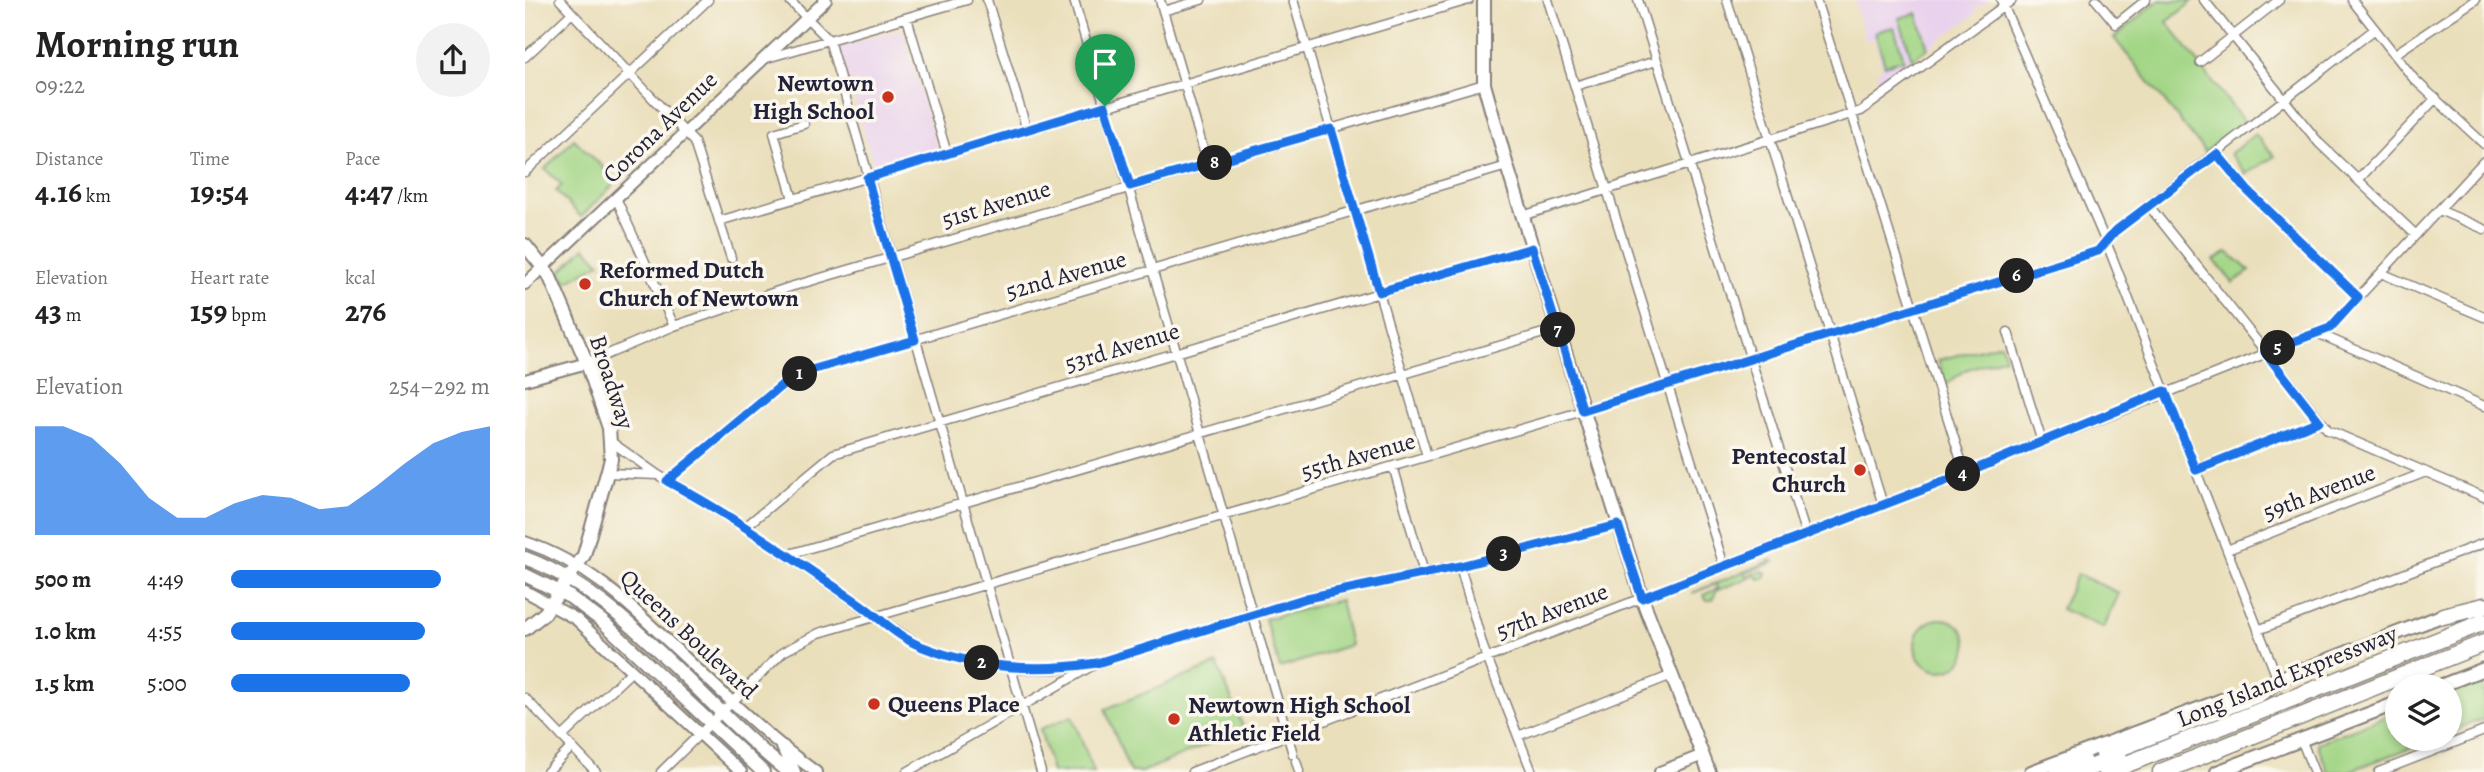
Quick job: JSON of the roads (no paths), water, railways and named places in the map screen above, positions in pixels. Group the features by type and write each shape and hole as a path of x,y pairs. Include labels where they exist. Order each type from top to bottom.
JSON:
{"highway":[{"path":"2443,616 2484,606"},
{"name":"Long Island Expressway","path":"2108,772 2484,622"},
{"name":"Long Island Expressway","path":"2161,772 2484,643"},
{"path":"2433,674 2484,654"},
{"path":"2059,772 2258,694 2278,680"},
{"path":"2076,772 2262,703 2325,684"},
{"path":"2303,717 2385,692"}],"main road":[{"path":"1484,0 1485,84 1507,166 1642,598 1709,772"},
{"name":"Broadway","path":"525,245 543,268 587,363 607,421 610,441 608,473 584,555 552,604 535,624 525,629"},
{"name":"Queens Boulevard","path":"525,558 569,578 617,613 721,714 788,772"},
{"name":"Queens Boulevard","path":"525,575 561,592 595,615 762,772"},
{"path":"2031,772 2167,718 2278,680 2484,598"},
{"path":"2462,678 2484,669"},
{"path":"2217,772 2385,708"},
{"path":"783,747 794,772"}],"street":[{"path":"560,0 631,72 694,142 731,258"},
{"path":"525,172 708,0"},
{"path":"789,0 829,40 1041,772"},
{"name":"Corona Avenue","path":"525,284 825,0"},
{"path":"760,60 967,0"},
{"path":"987,0 1027,130"},
{"path":"1075,0 1299,771"},
{"path":"1160,0 1208,165"},
{"path":"1163,11 1201,0"},
{"path":"1293,0 1427,456"},
{"path":"719,221 1469,0"},
{"path":"1548,0 1724,566"},
{"path":"1638,0 1806,535"},
{"path":"1727,0 1883,505"},
{"path":"1816,0 1911,309 1965,473"},
{"path":"1522,216 1861,111 2002,3 2012,0"},
{"path":"2097,0 2116,24 2145,0"},
{"path":"2204,0 2319,143 2416,235"},
{"path":"2200,62 2279,0"},
{"path":"2352,0 2414,79 2484,144"},
{"path":"2395,54 2475,0"},
{"path":"2002,3 2106,242 2278,680"},
{"path":"525,57 572,13"},
{"path":"907,18 947,154"},
{"name":"55th Avenue","path":"661,772 794,644 819,633 1583,411 2098,251 2149,206 2375,29"},
{"path":"1575,86 1657,61"},
{"name":"51st Avenue","path":"525,380 587,363 674,326 790,287 1485,84"},
{"path":"2358,180 2435,98"},
{"path":"793,199 774,134 804,124"},
{"path":"2217,154 2247,190 2358,297"},
{"name":"57th Avenue","path":"1192,772 1883,505 2165,391 2330,328 2484,161"},
{"name":"52nd Avenue","path":"667,481 794,375 1507,166"},
{"path":"616,198 674,326"},
{"path":"2149,206 2327,430 2484,497"},
{"path":"2439,210 2484,229"},
{"name":"53rd Avenue","path":"745,527 834,454 1177,350 1532,248"},
{"path":"2381,273 2484,317"},
{"path":"786,555 1557,329"},
{"path":"2008,332 2042,442"},
{"path":"2317,333 2484,406"},
{"path":"2196,470 2319,421"},
{"path":"610,441 667,481 745,527 921,647 964,660 1010,667 1056,669 1097,663 1254,612 1460,566 1618,525"},
{"path":"1393,466 1424,573"},
{"name":"59th Avenue","path":"2227,550 2426,472"},
{"path":"608,473 658,475"},
{"name":"Queens Boulevard","path":"525,542 578,565 627,603 732,703 815,772"},
{"path":"2258,630 2484,543"},
{"path":"1460,566 1487,656 1532,772"},
{"path":"525,591 576,619 741,772"},
{"path":"907,772 1097,663"},
{"path":"562,737 632,671"},
{"path":"1518,736 1672,676"},
{"path":"525,698 596,772"},
{"path":"2379,772 2484,731"},
{"path":"2301,739 2314,772"},
{"path":"547,772 572,747"},
{"path":"1660,772 1703,755"}],"place":[{"name":"Newtown High School","path":"888,97"},
{"name":"Reformed Dutch Church of Newtown","path":"585,284"},
{"name":"Pentecostal Church","path":"1860,470"},
{"name":"Queens Place","path":"874,704"},
{"name":"Newtown High School Athletic Field","path":"1174,719"}]}
